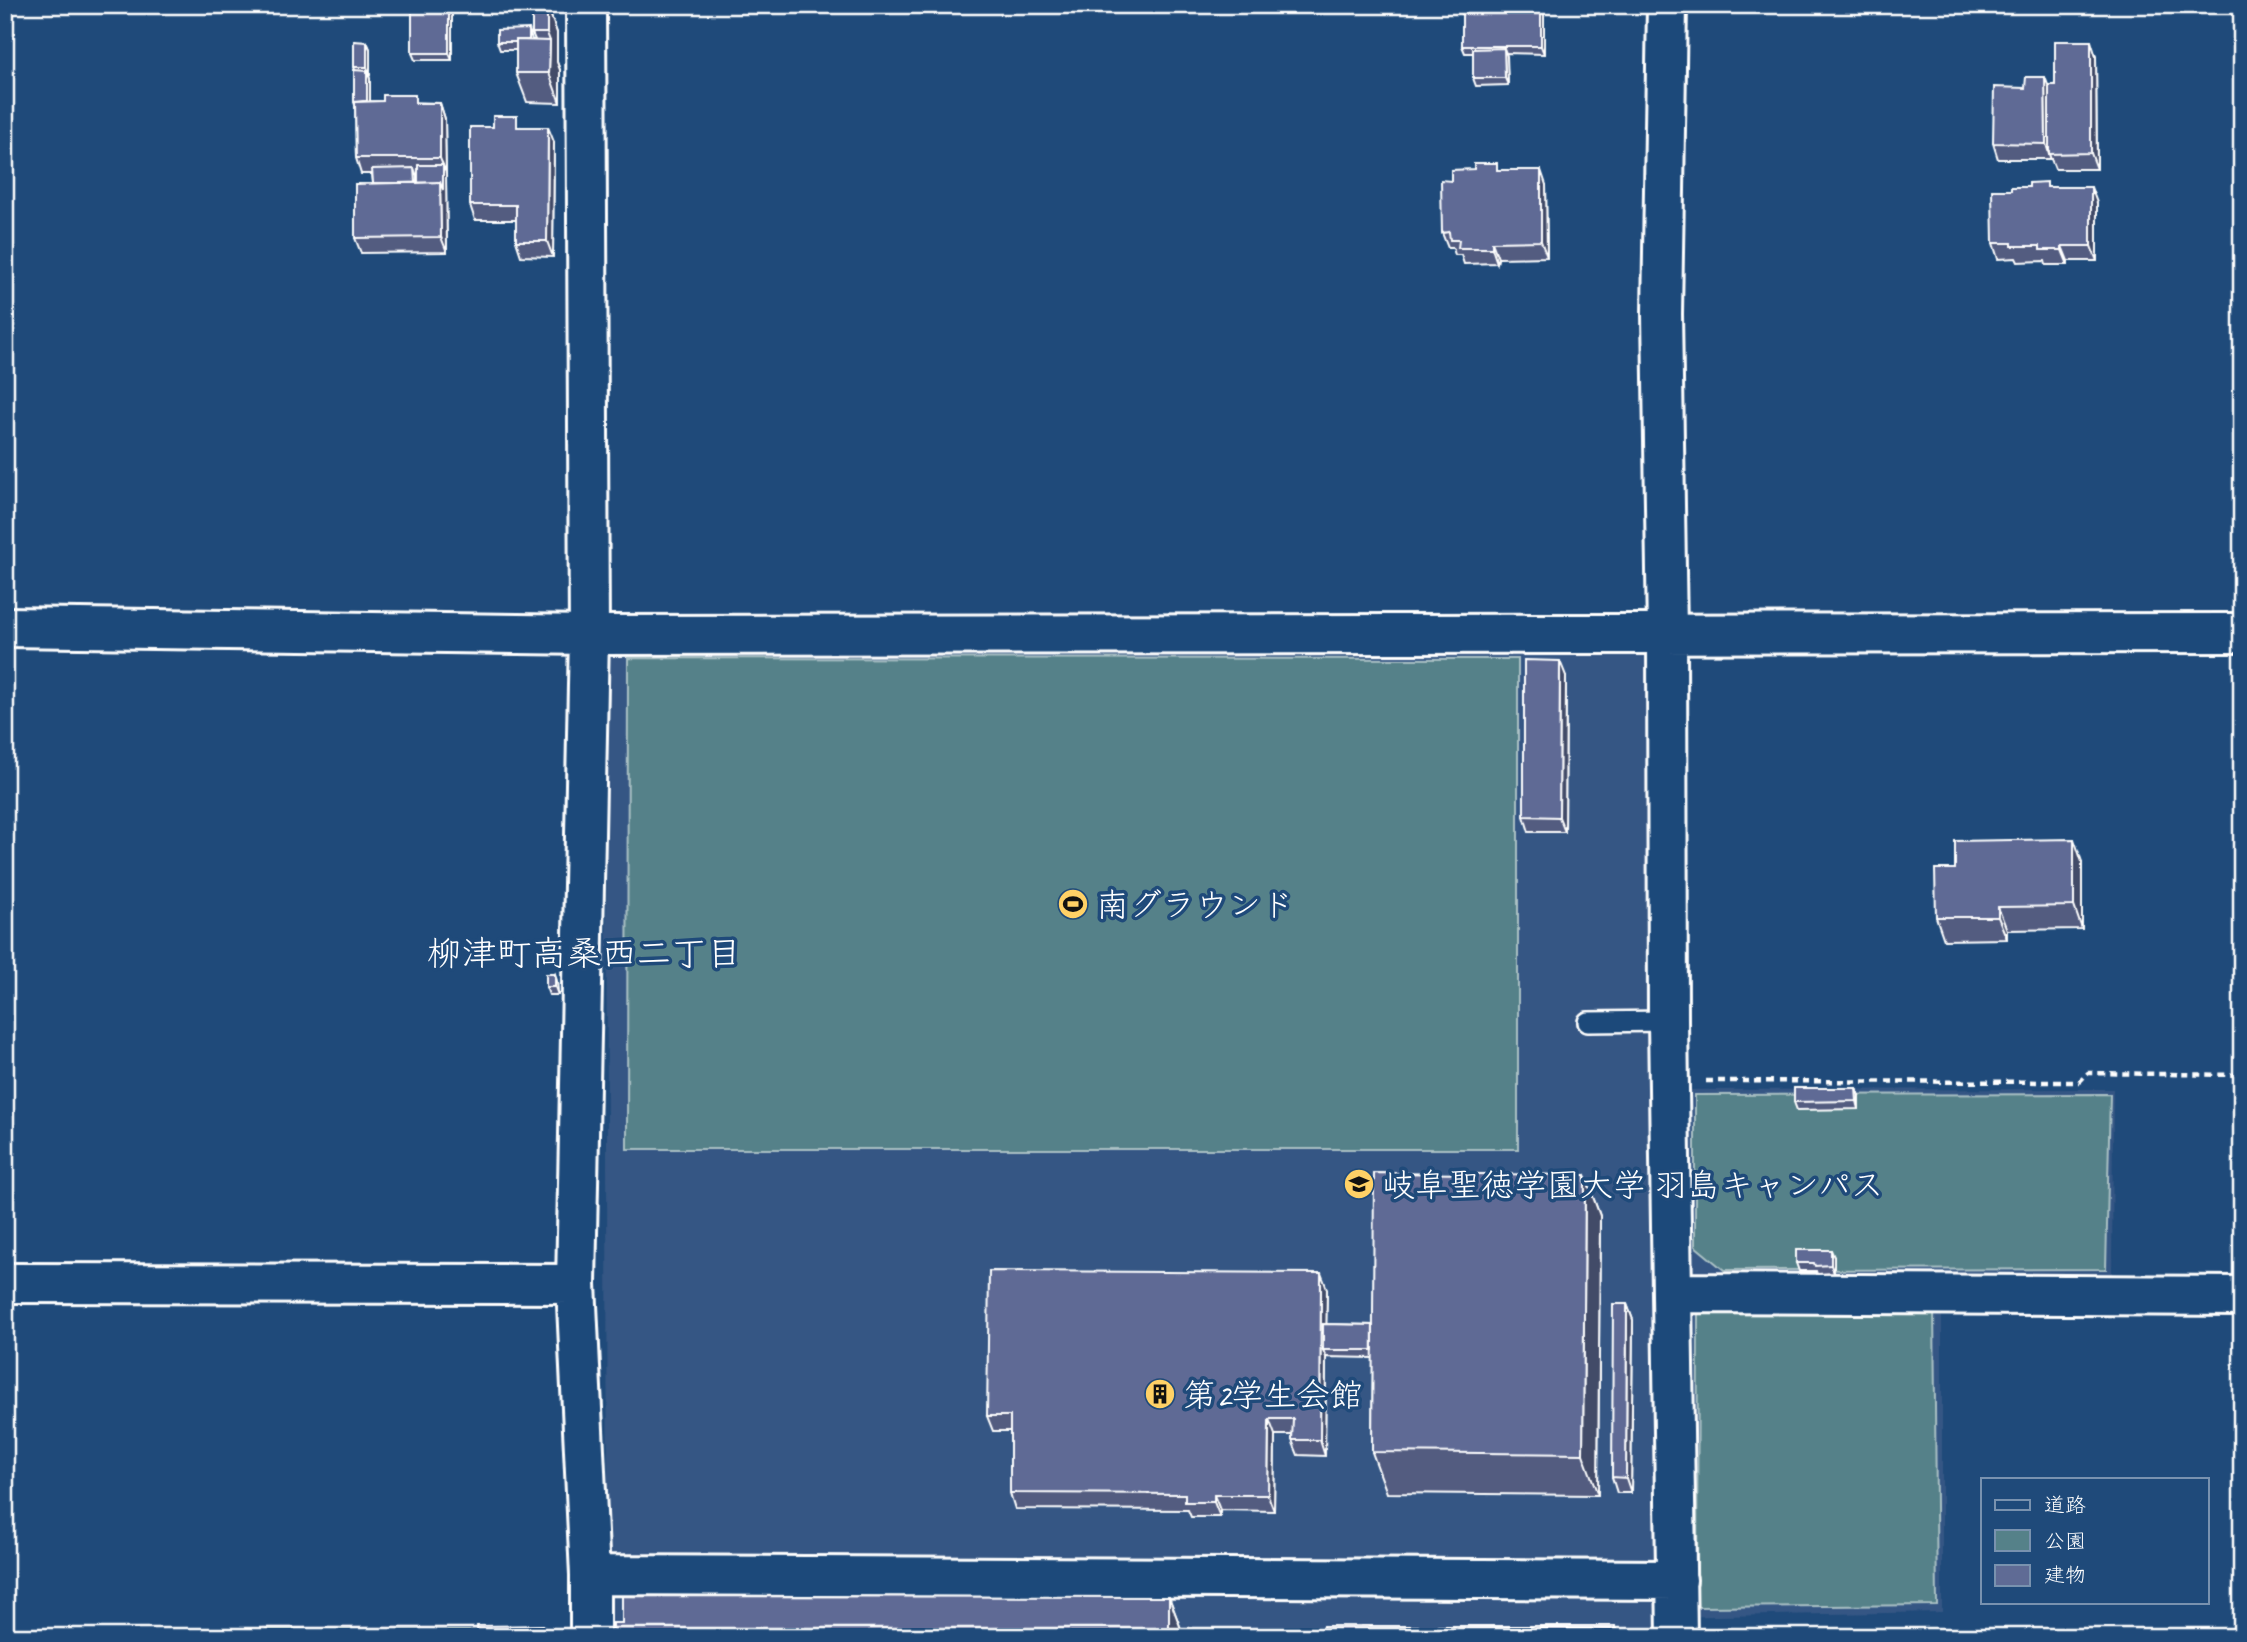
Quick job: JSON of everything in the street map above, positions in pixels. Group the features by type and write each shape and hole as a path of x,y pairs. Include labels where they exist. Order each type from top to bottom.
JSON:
{"street":[{"path":"586,5 589,635 576,1284 590,1575 590,1637"},
{"path":"1667,5 1662,314 1677,1637"},
{"path":"5,627 589,635 2242,633"},
{"path":"5,1283 576,1284"},
{"path":"1672,1293 2242,1296"},
{"path":"590,1575 1677,1580"}],"lane":[{"path":"1588,1022 1668,1021"}],"path":[{"path":"1670,1080 2079,1082 2088,1073 2242,1074"}],"shaded area":[{"name":"岐阜聖徳学園大学 羽島キャンパス","path":"1644,633 1656,659 1661,1090 2113,1089 2112,1278 1942,1279 1942,1612 1659,1617 1659,1637 263,1637 263,1626 608,1627 606,660 628,640"}],"green space":[{"name":"南グラウンド","path":"628,658 1518,659 1518,1149 627,1149"},
{"path":"2110,1094 2106,1269 1724,1270 1695,1246 1695,1095"},
{"path":"1934,1306 1937,1605 1697,1607 1698,1307"},
{"path":"266,1629 483,1631 483,1637 266,1637"}],"building":[{"path":"412,5 449,5 449,53 412,53"},
{"path":"532,5 547,5 547,33 532,33"},
{"path":"1462,5 1541,5 1541,46 1462,46"},
{"path":"529,29 529,40 497,42 497,30"},
{"path":"516,40 550,41 549,73 516,73"},
{"path":"354,41 367,42 367,67 354,67"},
{"path":"2055,41 2091,41 2091,153 2049,154 2049,85 2055,85"},
{"path":"1504,48 1505,78 1473,78 1473,49"},
{"path":"354,70 367,71 367,101 354,102"},
{"path":"2026,77 2045,77 2046,144 1993,143 1994,87 2025,88"},
{"path":"383,95 415,95 415,103 440,103 440,158 356,158 355,102 383,101"},
{"path":"493,116 517,116 517,127 548,127 547,241 516,241 516,205 470,205 470,127 493,127"},
{"path":"1474,163 1497,163 1497,170 1541,170 1541,241 1492,242 1492,248 1458,248 1459,240 1450,240 1449,232 1442,233 1441,180 1451,181 1451,170 1474,169"},
{"path":"418,165 443,165 443,190 440,182 418,183"},
{"path":"414,168 415,183 373,183 372,169"},
{"path":"440,182 441,237 355,238 355,184"},
{"path":"2047,182 2047,187 2091,187 2091,246 2062,246 2062,250 2040,250 2040,246 1993,243 1992,190 2011,190 2011,187 2029,187 2029,183"},
{"path":"1524,660 1560,661 1559,817 1524,816"},
{"path":"2074,839 2074,906 1998,907 1998,917 1936,917 1935,869 1955,869 1955,841"},
{"path":"546,974 555,974 555,987 546,987"},
{"path":"1794,1088 1856,1088 1857,1101 1794,1102"},
{"path":"1374,1173 1585,1175 1583,1454 1372,1452"},
{"path":"1796,1250 1831,1250 1831,1265 1796,1263"},
{"name":"第2学生会館","path":"989,1271 1321,1273 1320,1440 1292,1440 1293,1419 1269,1419 1268,1495 1214,1495 1214,1502 1185,1502 1185,1494 1010,1493 1010,1416 987,1416"},
{"path":"1613,1304 1627,1304 1626,1478 1612,1477"},
{"path":"1323,1324 1373,1325 1373,1350 1323,1350"},
{"path":"622,1596 1169,1597 1169,1632 1062,1632 1062,1637 613,1637 613,1623 622,1623"},
{"path":"543,1625 543,1637 478,1637 477,1626"},
{"path":"1323,1626 1531,1627 1531,1637 1323,1637"},
{"path":"1361,1626 1615,1626 1615,1629 1540,1628 1540,1637 1534,1637 1531,1627"},
{"path":"1540,1628 1617,1629 1617,1637 1540,1637"}],"place":[{"name":"南グラウンド","path":"1073,904"},
{"name":"岐阜聖徳学園大学 羽島キャンパス","path":"1359,1184"},
{"name":"第2学生会館","path":"1160,1394"}],"district":[{"name":"柳津町高桑西二丁目","path":"584,953"}]}
